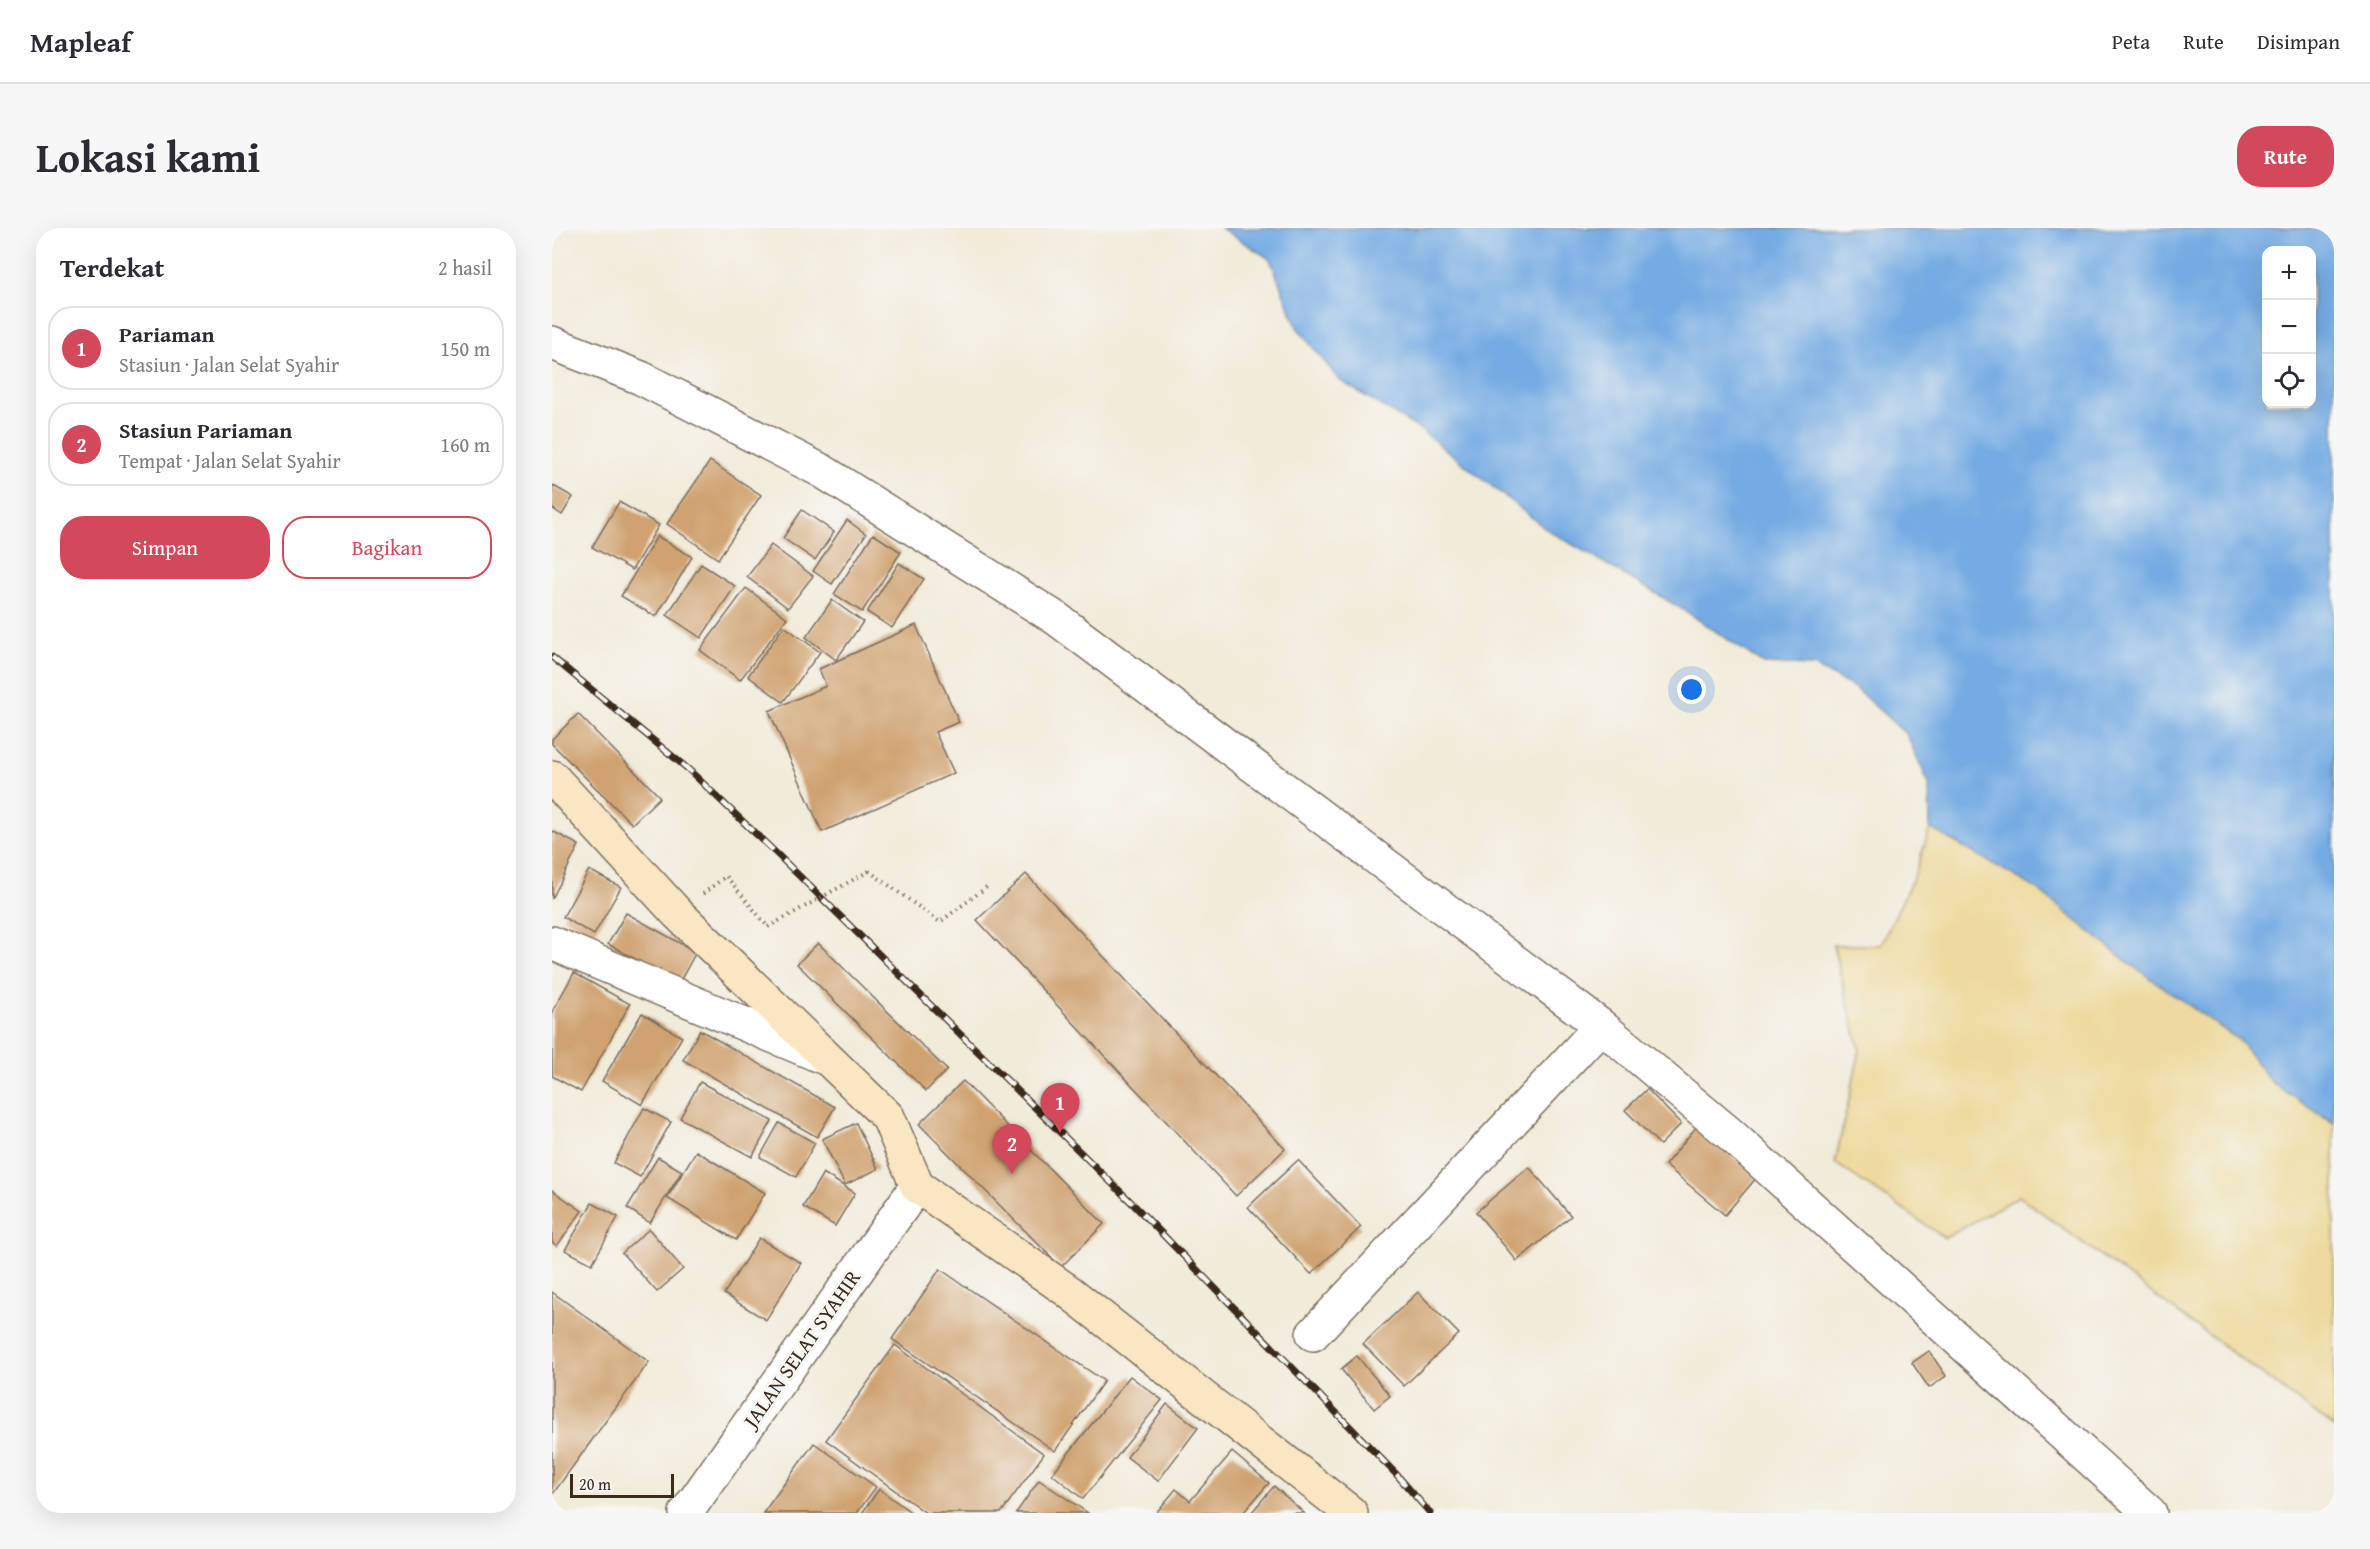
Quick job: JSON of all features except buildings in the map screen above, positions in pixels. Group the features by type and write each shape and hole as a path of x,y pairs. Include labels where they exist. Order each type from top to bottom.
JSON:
{"street":[{"path":"552,343 641,378 822,471 1057,619 1601,1026 1730,1134 2150,1513"},
{"path":"552,777 678,914 888,1117 917,1186 1068,1292 1352,1513"},
{"path":"552,943 825,1058"},
{"path":"1313,1334 1601,1026"},
{"name":"JALAN SELAT SYAHIR","path":"686,1513 917,1186"}],"path":[{"path":"708,890 726,876 768,927 869,872 940,922 988,886"}],"sand":[{"path":"1930,828 2034,887 2129,963 2240,1041 2272,1083 2334,1123 2334,1427 2019,1196 1945,1238 1835,1163 1860,1050 1833,945 1881,945 1915,874"}],"water":[{"path":"1221,228 2334,228 2334,1123 2272,1083 2240,1041 2129,963 2034,887 1930,828 1929,784 1907,735 1855,688 1814,666 1764,664 1684,610 1546,529 1421,430 1339,380 1297,327 1270,259"}],"railway":[{"path":"552,657 688,769 779,856 1132,1203 1397,1475 1430,1513"}],"place":[{"name":"Pariaman","path":"1060,1133"},
{"name":"Stasiun Pariaman","path":"1012,1174"}]}
